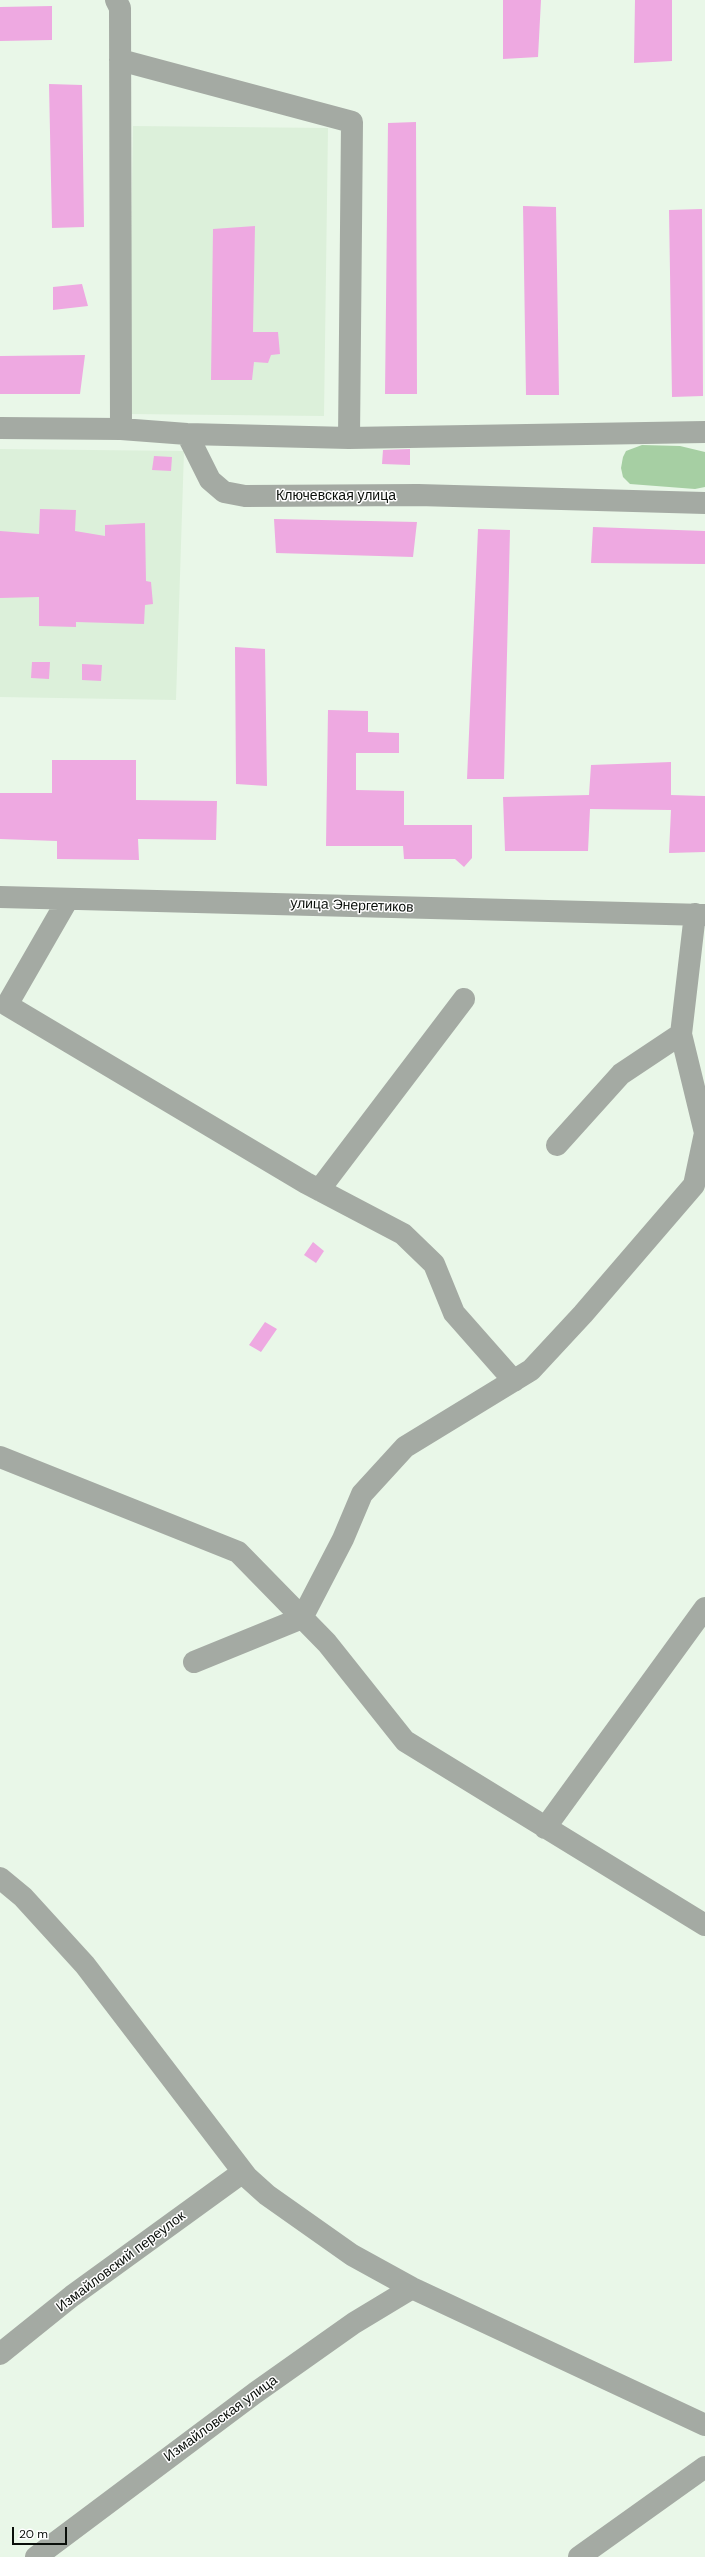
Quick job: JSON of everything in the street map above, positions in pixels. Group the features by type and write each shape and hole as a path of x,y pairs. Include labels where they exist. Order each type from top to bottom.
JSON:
{"street":[{"path":"116,0 120,8 121,429"},
{"path":"120,60 352,122 349,438"},
{"path":"0,428 121,429 187,434 349,438 705,432"},
{"name":"Ключевская улица","path":"187,434 210,480 224,492 245,496 418,496 705,503"},
{"name":"улица Энергетиков","path":"0,897 700,914"},
{"path":"68,899 7,1005 319,1190 403,1234 434,1264 454,1313 514,1381"},
{"path":"194,1662 302,1618 343,1539 362,1494 405,1447 531,1370 583,1314 694,1185 704,1133 682,1034 700,914"},
{"path":"319,1190 464,999"},
{"path":"557,1145 621,1074 682,1034"},
{"path":"0,1457 238,1552 327,1643 405,1742 705,1925"},
{"path":"546,1828 705,1608"},
{"path":"0,1878 23,1897 85,1965 243,2172 267,2195 352,2255 412,2288 705,2425"},
{"name":"Измайловский переулок","path":"0,2354 72,2296 243,2172"},
{"name":"Измайловская улица","path":"36,2557 255,2393 354,2323 412,2288"},
{"path":"579,2557 705,2467"}],"shaded area":[{"path":"133,126 328,128 324,416 128,414"},
{"path":"0,449 184,451 176,700 0,697"}],"green space":[{"path":"642,445 680,446 705,452 705,487 695,489 630,484 623,477 621,468 623,457 626,451"}],"building":[{"path":"503,0 541,0 538,57 503,59"},
{"path":"635,0 672,0 672,61 634,63"},
{"path":"52,6 52,40 0,41 0,7"},
{"path":"49,84 82,85 84,227 52,228"},
{"path":"416,122 417,394 385,394 388,123"},
{"path":"523,206 556,207 559,395 526,395"},
{"path":"702,209 703,396 672,397 669,210"},
{"path":"255,226 253,332 278,332 280,354 271,355 268,363 254,362 252,380 211,380 213,229"},
{"path":"82,284 88,306 53,310 53,287"},
{"path":"85,355 80,394 0,394 0,356"},
{"path":"410,449 410,465 382,464 383,450"},
{"path":"154,456 172,457 171,471 152,470"},
{"path":"40,509 76,510 75,531 105,536 105,525 145,523 146,581 151,582 153,604 145,605 144,624 76,622 76,627 39,626 39,597 0,598 0,531 39,534"},
{"path":"274,519 417,522 413,557 276,553"},
{"path":"593,527 705,531 705,564 591,563"},
{"path":"478,529 510,530 504,779 467,779"},
{"path":"235,647 265,649 267,786 236,784"},
{"path":"32,662 50,662 49,679 31,678"},
{"path":"82,664 102,665 101,681 82,680"},
{"path":"328,710 368,711 368,732 399,733 399,753 356,753 356,790 404,791 404,825 472,825 472,858 464,867 455,859 404,859 403,846 326,846"},
{"path":"52,760 136,760 136,800 217,801 216,840 138,839 139,860 57,859 57,841 0,839 0,793 52,793"},
{"path":"671,762 671,795 705,796 705,852 669,853 671,810 590,809 588,851 505,851 503,797 589,795 591,765"},
{"path":"313,1242 324,1251 316,1263 304,1255"},
{"path":"265,1322 277,1329 261,1352 249,1345"}]}
